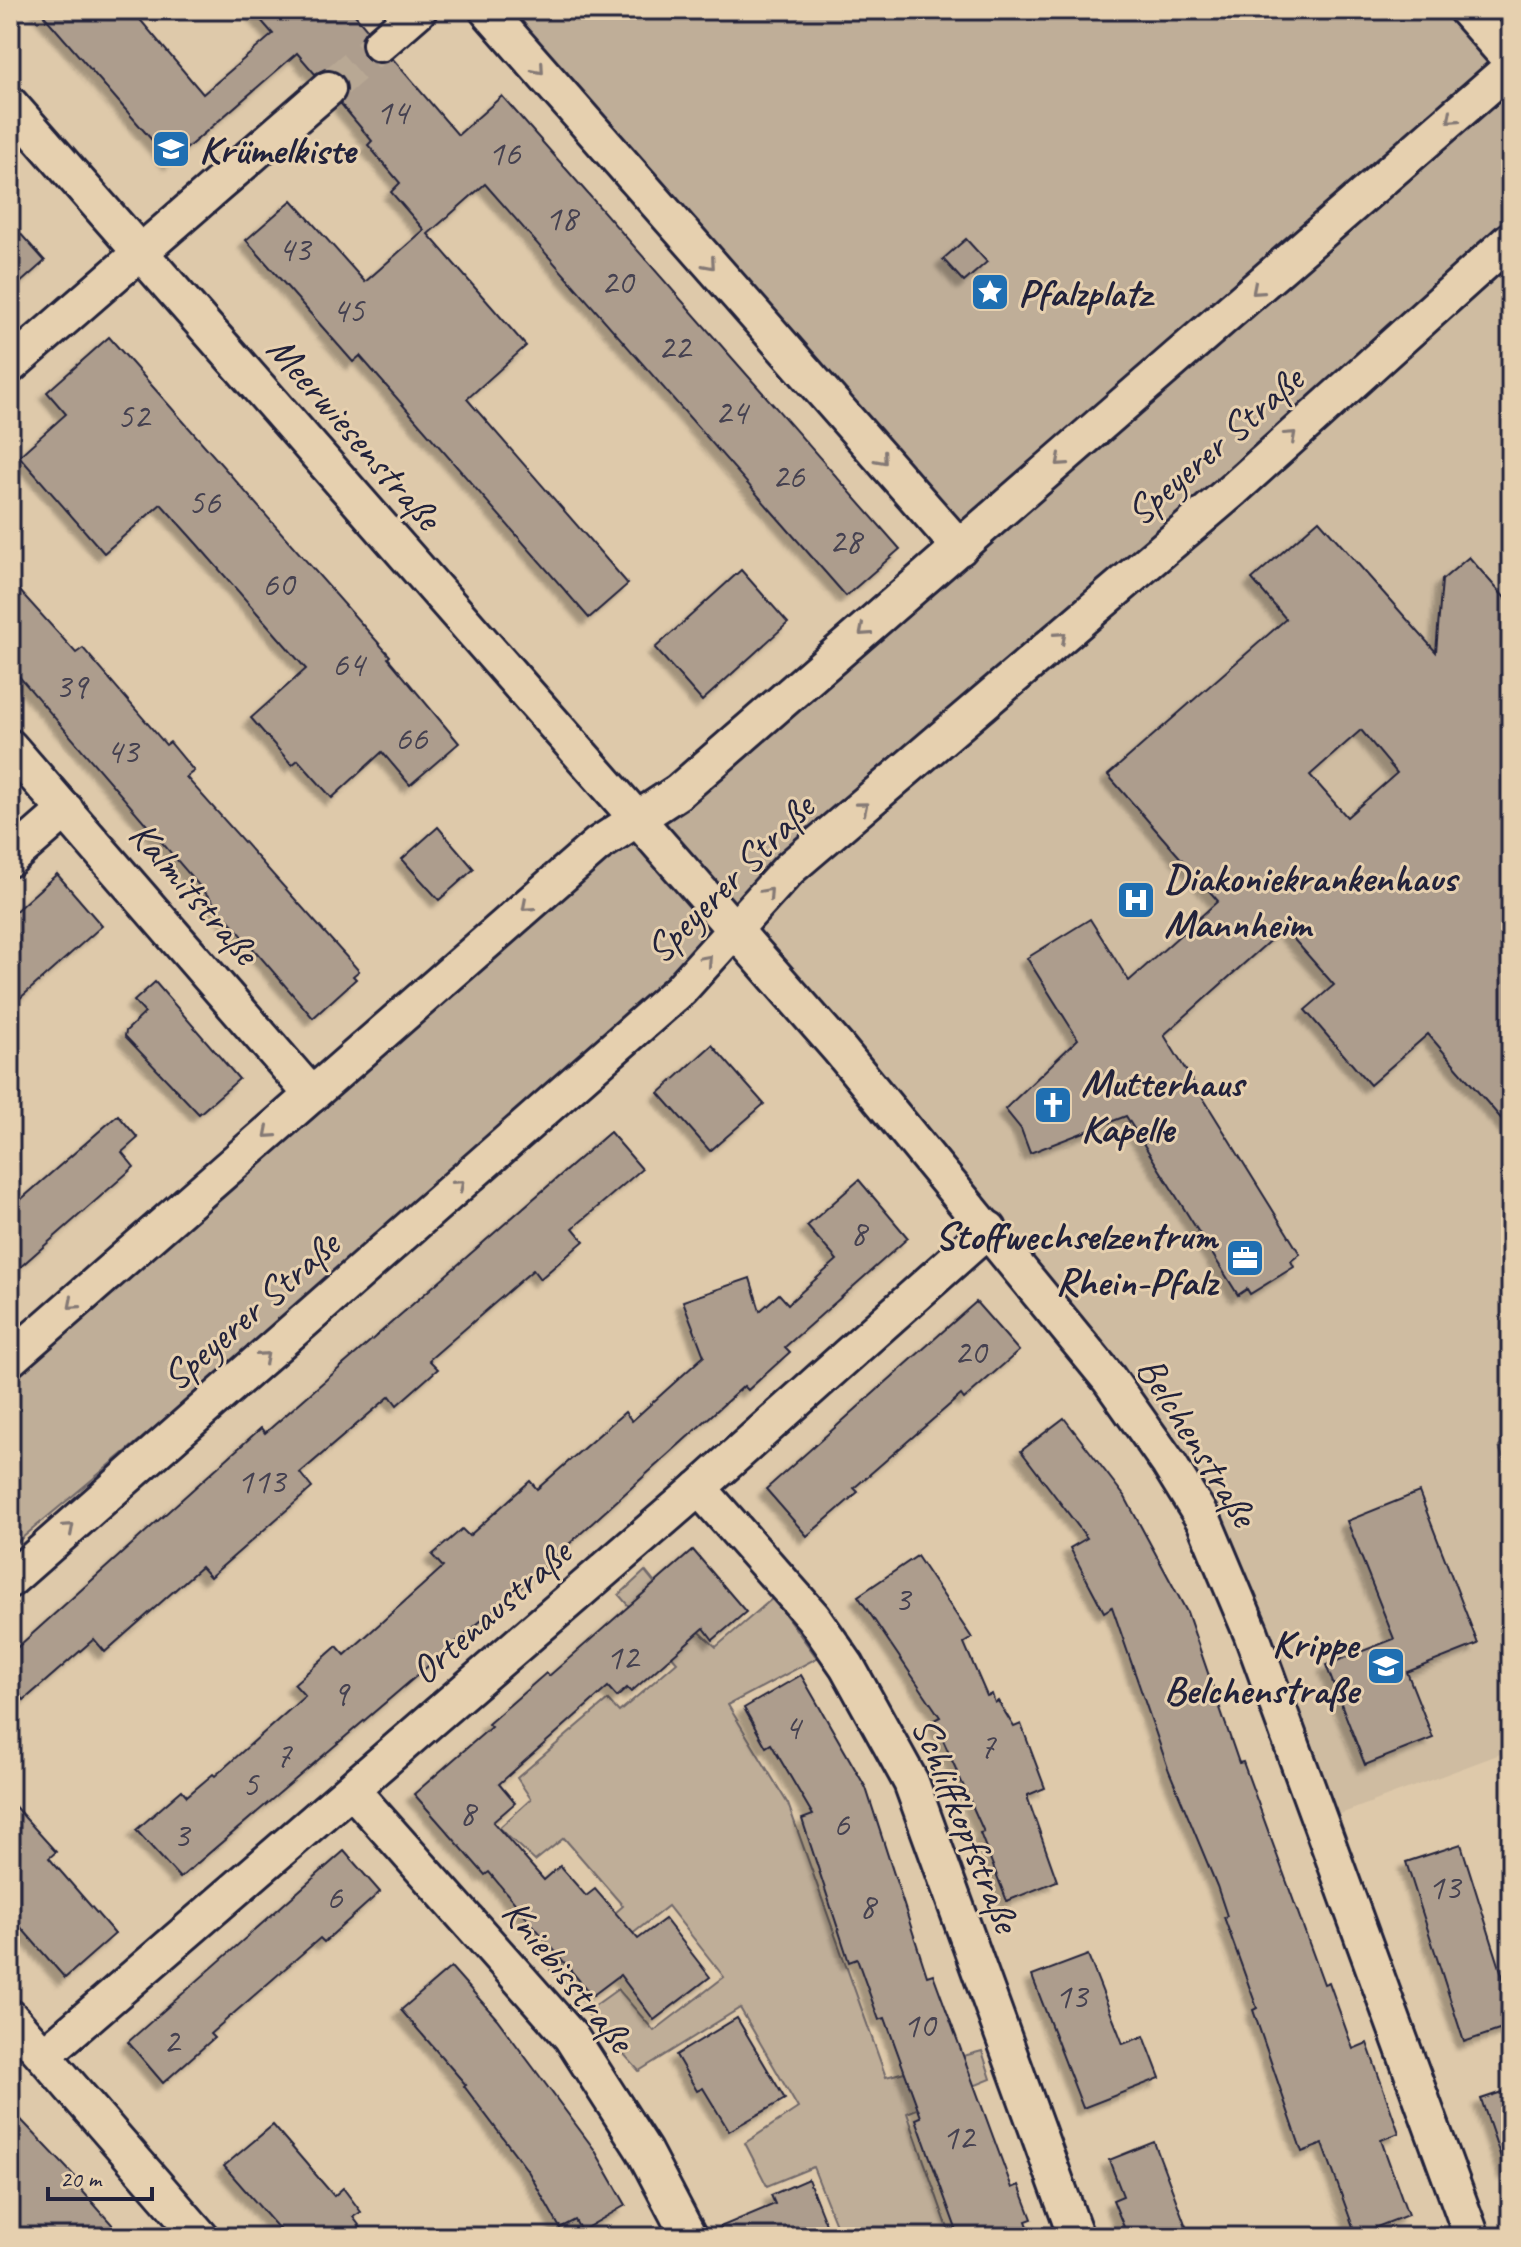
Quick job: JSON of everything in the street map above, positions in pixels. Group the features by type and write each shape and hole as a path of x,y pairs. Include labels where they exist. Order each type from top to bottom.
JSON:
{"street":[{"path":"380,44 419,10"},
{"path":"487,10 960,548"},
{"path":"10,1359 597,845 678,792 1511,64 1466,10"},
{"path":"10,366 328,89"},
{"name":"Meerwiesenstraße","path":"10,104 634,818"},
{"name":"Speyerer Straße","path":"10,1580 680,990 789,869 1234,489 1511,239"},
{"name":"Kalmitstraße","path":"10,747 312,1095"},
{"path":"10,859 66,810"},
{"name":"Belchenstraße","path":"634,818 839,1049 989,1229 1109,1379 1204,1521 1251,1633 1472,2237"},
{"name":"Ortenaustraße","path":"44,2055 699,1488 989,1229"},
{"name":"Schliffkopfstraße","path":"699,1488 813,1617 847,1666 911,1782 1076,2237"},
{"name":"Kniebisstraße","path":"352,1790 571,2037 644,2151 689,2237"},
{"path":"10,2017 201,2237"}],"shaded area":[{"path":"487,10 1454,10 1511,67 1511,227 680,990 10,1548 10,1383 312,1095 960,548"},
{"name":"Diakoniekrankenhaus Mannheim","path":"1511,258 1511,1435 1499,1447 1511,1479 1511,1750 1319,1822 1204,1521 733,931"},
{"path":"1511,1435 1511,1479 1499,1447"},
{"path":"645,1571 678,1612 716,1647 773,1598 817,1658 728,1705 788,1804 886,2077 982,2051 991,2079 907,2113 951,2237 841,2237 813,2167 767,2186 745,2143 798,2108 740,2008 639,2071 586,2012 618,1989 654,2031 724,1977 668,1906 612,1950 605,1943 558,1977 550,1970 623,1906 564,1838 535,1861 499,1828 531,1799 517,1778 608,1700 619,1712 677,1662 619,1595"}],"building":[{"path":"39,10 132,10 203,94 273,34 252,10 351,10 367,29 361,38 364,56 374,63 393,59 458,135 502,96 900,549 846,596 485,184 428,234 526,346 467,399 628,584 589,618 360,356 353,362 246,240 292,200 365,282 424,230 391,192 400,183 368,145 372,141 341,104 348,86 342,75 325,69 315,74 297,53 171,162"},
{"path":"10,222 45,261 10,292"},
{"path":"966,239 987,262 964,282 943,259"},
{"path":"109,337 390,656 388,658 459,743 410,785 382,752 332,798 298,760 292,765 251,718 306,669 196,543 161,504 104,553 19,456 66,414 47,392"},
{"path":"1319,520 1436,652 1442,580 1469,557 1511,605 1511,1130 1428,1034 1370,1085 1305,1010 1334,985 1284,928 1164,1035 1300,1254 1291,1261 1294,1267 1250,1294 1247,1289 1238,1295 1126,1116 1030,1153 1021,1129 1005,1109 1078,1039 1027,958 1090,919 1129,981 1218,901 1108,775 1286,619 1252,579","holes":["1361,730 1397,773 1347,817 1310,775"]},
{"path":"741,570 788,623 702,701 655,648"},
{"path":"10,580 76,653 83,648 166,745 170,742 194,771 186,777 359,971 353,976 356,979 313,1018 10,666"},
{"path":"438,827 474,869 439,900 402,859"},
{"path":"57,874 102,926 10,1007 10,916"},
{"path":"155,982 239,1079 199,1114 125,1036 126,1031 145,1013 134,1001"},
{"path":"712,1045 764,1104 710,1151 659,1093"},
{"path":"118,1115 138,1138 122,1152 134,1167 10,1276 10,1209"},
{"path":"610,1132 642,1169 573,1228 584,1241 540,1279 533,1270 429,1360 438,1369 397,1405 390,1396 300,1473 312,1488 210,1577 201,1567 105,1652 94,1639 24,1700 10,1684 10,1654 261,1428 265,1433"},
{"path":"859,1180 908,1238 785,1347 790,1352 748,1390 744,1386 537,1573 180,1878 136,1830 182,1790 187,1796 213,1774 215,1776 305,1696 294,1684 337,1646 345,1655 443,1567 432,1555 462,1529 469,1536 530,1481 537,1489 625,1412 632,1421 704,1356 683,1301 750,1278 760,1311 779,1294 788,1304 837,1260 807,1226"},
{"path":"976,1302 1019,1351 964,1399 961,1395 854,1488 858,1492 807,1536 766,1489"},
{"path":"1064,1418 1125,1497 1187,1612 1239,1763 1243,1762 1324,1984 1329,1982 1353,2049 1367,2043 1399,2133 1381,2140 1408,2215 1356,2235 1323,2144 1302,2152 1253,2010 1257,2008 1224,1917 1227,1916 1217,1886 1169,1771 1112,1607 1104,1612 1070,1548 1087,1538 1021,1451"},
{"path":"1419,1492 1478,1644 1407,1672 1433,1738 1365,1765 1326,1665 1394,1639 1347,1521"},
{"path":"693,1550 746,1612 713,1640 704,1628 631,1692 627,1688 617,1697 608,1687 499,1784 515,1803 493,1822 544,1880 560,1866 586,1896 595,1889 638,1939 665,1919 710,1977 654,2020 620,1975 592,1996 489,1872 485,1875 414,1794 491,1727 488,1724 546,1673 549,1676"},
{"path":"917,1556 972,1638 964,1643 987,1696 992,1694 995,1703 998,1701 1014,1727 1021,1724 1045,1788 1028,1795 1028,1799 1057,1881 1007,1901 980,1833 984,1832 934,1720 940,1717 858,1596"},
{"path":"801,1675 866,1788 927,1976 933,1974 1012,2188 1019,2185 1032,2219 1026,2221 1032,2237 959,2237 916,2119 921,2117 885,2018 879,2020 857,1959 849,1962 802,1819 813,1815 771,1744 766,1747 744,1708"},
{"path":"10,1801 56,1852 49,1858 115,1934 65,1978 10,1915"},
{"path":"1461,1844 1511,2003 1511,2026 1464,2042 1406,1862"},
{"path":"344,1851 380,1892 324,1942 320,1938 210,2034 214,2038 163,2083 128,2042"},
{"path":"1088,1955 1123,2044 1144,2036 1160,2078 1083,2108 1032,1976"},
{"path":"451,1967 497,2019 594,2149 626,2205 581,2231 575,2220 560,2228 528,2171 466,2085 401,2010"},
{"path":"737,2018 785,2099 729,2131 703,2088 697,2091 676,2055"},
{"path":"1511,2089 1511,2171 1506,2172 1481,2099"},
{"path":"10,2108 81,2183 78,2186 123,2237 18,2237 10,2228"},
{"path":"273,2125 334,2196 343,2188 361,2212 353,2217 368,2237 286,2237 224,2166"},
{"path":"1154,2142 1190,2237 1128,2237 1113,2200 1123,2196 1109,2160"},
{"path":"808,2179 831,2237 709,2237 708,2232 775,2204 771,2195"}],"tunnel":[{"path":"328,89 380,44"}],"place":[{"name":"Krümelkiste","path":"171,149"},
{"name":"Pfalzplatz","path":"990,292"},
{"name":"Diakoniekrankenhaus Mannheim","path":"1136,900"},
{"name":"Mutterhaus Kapelle","path":"1053,1105"},
{"name":"Stoffwechselzentrum Rhein-Pfalz","path":"1245,1258"},
{"name":"Krippe Belchenstraße","path":"1386,1666"}]}
